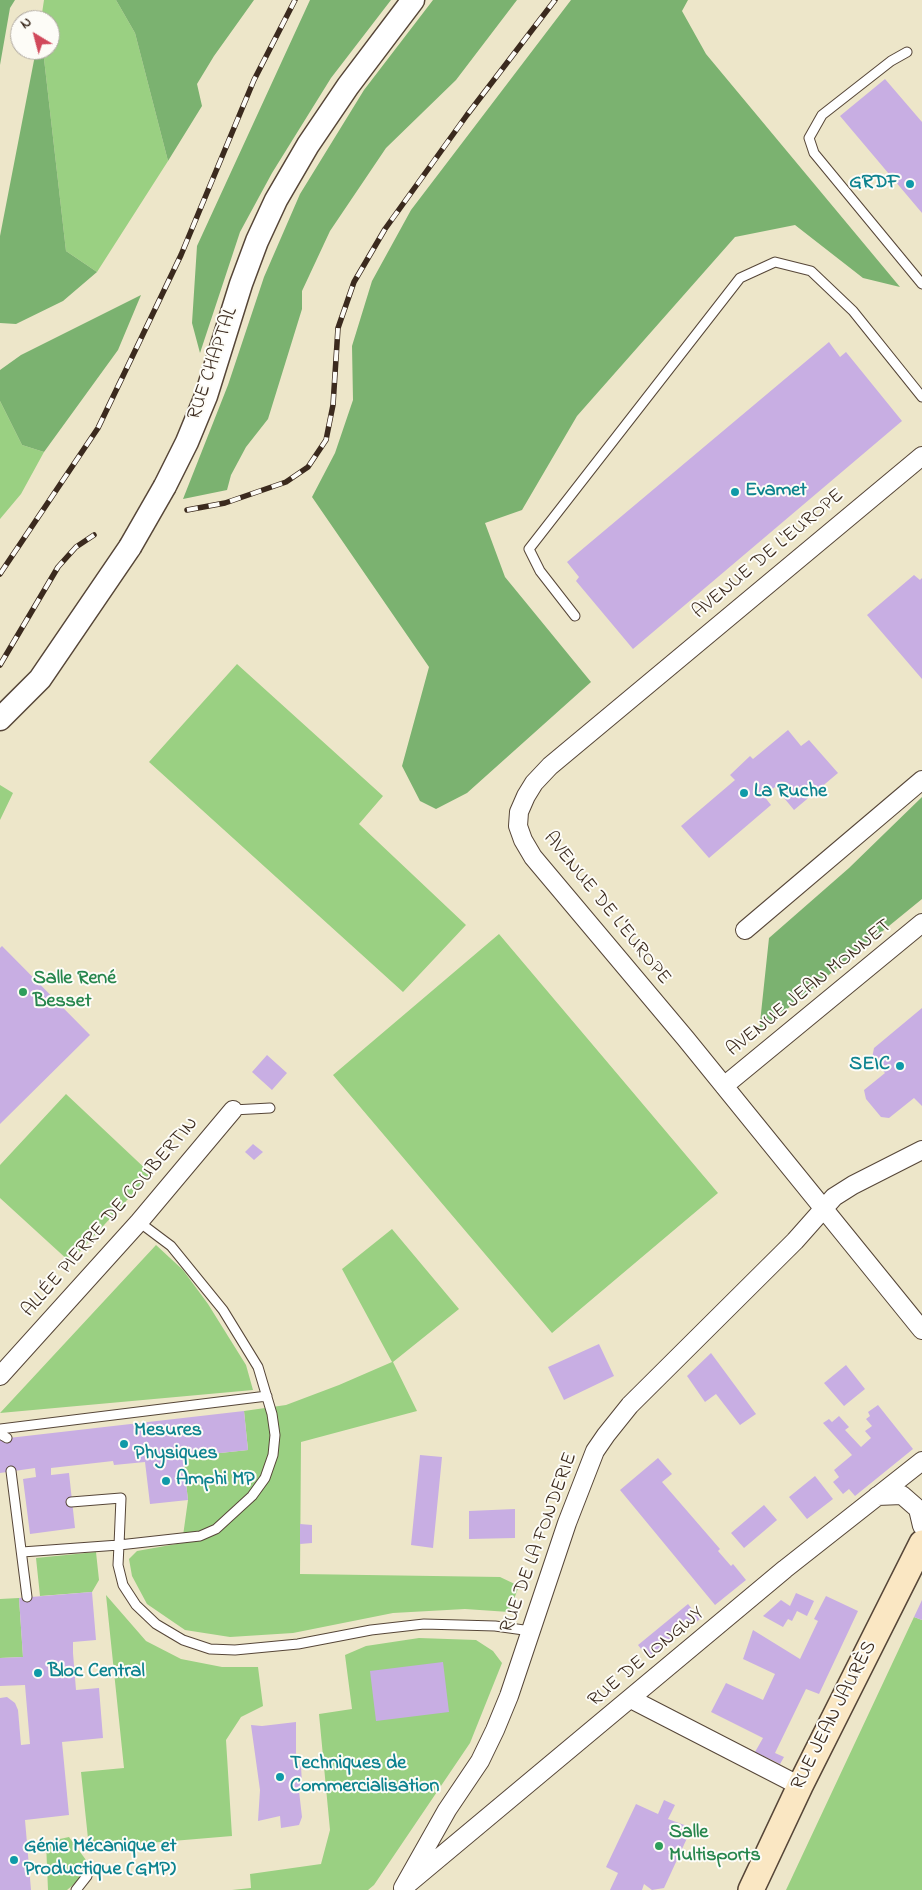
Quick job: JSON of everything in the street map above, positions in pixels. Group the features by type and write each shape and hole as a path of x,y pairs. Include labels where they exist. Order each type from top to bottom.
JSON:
{"main road":[{"name":"RUE JEAN JAURÈS","path":"751,1890 800,1786 922,1543"}],"street":[{"name":"RUE CHAPTAL","path":"0,719 40,679 130,547 165,486 187,442 206,396 226,338 241,284 257,241 276,200 308,145 343,94 413,0"},
{"name":"AVENUE DE L'EUROPE","path":"922,456 550,766 534,783 519,812 518,826 523,840 533,857 724,1086 922,1330"},
{"path":"745,930 922,780"},
{"name":"AVENUE JEAN MONNET","path":"724,1086 921,926"},
{"name":"ALLÉE PIERRE DE COUBERTIN","path":"0,1376 140,1222 233,1110"},
{"name":"RUE DE LA FONDERIE","path":"402,1889 447,1810 480,1761 495,1730 567,1523 596,1452 606,1435 636,1398 795,1242 834,1197 853,1185 922,1150"},
{"name":"RUE DE LONGWY","path":"402,1889 785,1569 922,1461"},
{"path":"878,1496 902,1495 918,1509 922,1526"},
{"path":"631,1699 800,1786"}],"lane":[{"path":"907,52 891,61 822,115 809,138 814,153 922,284"},
{"path":"575,616 540,571 529,549 740,278 775,262 811,271 853,311 922,397"},
{"path":"233,1110 270,1108"},
{"path":"22,1552 118,1545 200,1536 216,1529 252,1496 265,1478 274,1455 275,1435 268,1396 258,1367 223,1310 172,1246 140,1222"},
{"path":"0,1429 268,1396"},
{"path":"11,1471 27,1597"},
{"path":"71,1502 121,1498 118,1566 123,1585 136,1605 156,1624 183,1640 210,1649 235,1650 298,1644 371,1630 424,1624 495,1626 531,1631"},
{"path":"76,1890 87,1876"}],"green space":[{"path":"0,0 15,0 10,8 0,65"},
{"path":"44,0 116,0 135,33 168,161 97,272 66,251 44,60 60,60 60,10 42,10"},
{"path":"116,0 254,0 214,56 197,84 202,106 168,161 135,33"},
{"path":"310,0 391,0 331,78 272,173 240,232 200,353 192,323 197,246"},
{"path":"433,0 517,0 456,80 386,148 330,231 302,291 302,309 268,419 246,447 231,475 227,490 183,499 228,385 264,277 300,194 364,90"},
{"path":"571,0 688,0 682,11 706,54 900,287 863,278 795,225 735,237 577,416 522,510 485,523 505,577 591,682 467,793 436,809 420,801 402,766 429,667 312,497 335,453 353,400 352,346 372,281 411,210"},
{"path":"34,60 44,60 66,251 97,272 63,301 16,324 0,323 0,236"},
{"path":"141,295 118,350 44,452 22,445 0,401 0,370 21,355"},
{"path":"0,401 22,445 44,452 21,494 0,519"},
{"path":"237,664 383,796 359,824 466,925 403,992 149,762"},
{"path":"0,785 13,793 0,820"},
{"path":"922,797 922,899 759,1032 769,938 849,868"},
{"path":"499,934 718,1193 552,1333 333,1075"},
{"path":"66,1094 151,1174 70,1262 0,1198 0,1165"},
{"path":"392,1229 459,1309 393,1362 417,1411 301,1442 300,1574 500,1577 519,1586 509,1612 465,1609 393,1613 293,1633 230,1637 185,1630 147,1604 132,1576 129,1559 137,1551 182,1543 188,1500 183,1457 248,1450 244,1411 286,1405 392,1362 342,1269"},
{"path":"156,1245 183,1270 208,1304 246,1365 253,1390 0,1413"},
{"path":"96,1552 99,1580 92,1592 40,1596 36,1558"},
{"path":"106,1595 146,1641 181,1659 222,1667 258,1667 263,1706 241,1717 226,1740 232,1836 89,1848 81,1772 124,1768"},
{"path":"19,1598 23,1657 0,1658 0,1599"},
{"path":"914,1617 922,1620 922,1890 786,1890"},
{"path":"419,1638 476,1640 493,1651 502,1663 470,1743 374,1885 368,1890 232,1890 251,1888 250,1874 321,1864 330,1830 319,1714 352,1709 345,1655 366,1646"},
{"path":"69,1837 86,1860 87,1873 67,1890 48,1890 46,1842"}],"building":[{"path":"885,79 922,122 922,213 840,116"},
{"name":"Evamet","path":"829,342 840,357 846,352 902,421 633,649 576,581 579,577 567,562"},
{"path":"914,575 920,580 922,578 922,679 867,615"},
{"name":"La Ruche","path":"788,730 801,746 809,740 838,773 794,810 775,787 764,796 771,805 709,858 681,826 735,780 730,775 750,756 753,759"},
{"name":"Salle René Besset","path":"2,946 90,1035 0,1124 0,948"},
{"name":"SEIC","path":"922,1008 922,1106 914,1098 889,1118 881,1117 866,1099 864,1090 885,1073 872,1058 874,1048"},
{"path":"267,1055 287,1073 272,1090 252,1072"},
{"path":"253,1144 263,1152 254,1160 245,1152"},
{"path":"599,1344 614,1376 564,1400 548,1367"},
{"path":"711,1353 756,1414 740,1425 716,1394 705,1402 687,1376"},
{"path":"846,1365 865,1389 844,1406 824,1383"},
{"path":"878,1405 913,1449 855,1496 849,1489 843,1494 833,1482 839,1477 834,1470 852,1455 823,1423 829,1419 832,1422 839,1416 849,1427 845,1430 861,1447 871,1438 865,1431 872,1426 866,1419 870,1416 868,1412"},
{"name":"Mesures Physiques","path":"244,1411 248,1450 183,1457 188,1500 150,1504 145,1462 114,1465 113,1461 51,1468 51,1475 69,1473 75,1528 30,1534 23,1479 36,1477 35,1468 0,1473 0,1439"},
{"path":"420,1455 442,1457 433,1548 411,1545"},
{"path":"658,1458 672,1474 662,1482 720,1549 718,1551 731,1566 733,1564 746,1580 715,1605 620,1490"},
{"path":"815,1476 833,1499 807,1519 789,1497"},
{"path":"764,1505 777,1520 744,1548 731,1533"},
{"path":"515,1509 515,1538 469,1539 469,1511"},
{"path":"300,1524 312,1525 312,1543 300,1544"},
{"path":"92,1592 96,1640 73,1642 73,1653 76,1690 99,1688 103,1738 62,1742 69,1815 25,1820 31,1890 0,1890 0,1698 7,1697 15,1703 18,1710 21,1745 30,1744 25,1685 0,1686 0,1658 23,1657 19,1598"},
{"path":"796,1593 814,1601 807,1616 797,1611 792,1621 788,1619 783,1627 763,1616 781,1600 790,1606"},
{"path":"826,1596 858,1611 819,1694 806,1689 775,1753 784,1757 780,1764 755,1752 763,1738 711,1712 726,1683 763,1700 775,1674 743,1659 753,1630 800,1659 818,1621 814,1619"},
{"path":"922,1600 922,1620 914,1617"},
{"path":"688,1604 700,1619 649,1659 638,1645"},
{"path":"443,1662 449,1712 376,1721 370,1671"},
{"name":"Techniques de Commercialisation","path":"296,1722 296,1764 301,1766 302,1784 299,1791 302,1817 299,1825 281,1828 280,1816 258,1821 260,1790 251,1725 262,1726"},
{"name":"Salle Multisports","path":"664,1800 675,1805 668,1819 687,1826 684,1831 688,1836 664,1888 652,1890 644,1884 642,1890 610,1890 618,1873 606,1867 636,1804 658,1814"}],"railway":[{"path":"0,574 98,428 181,255 254,80 295,0"},
{"path":"187,510 225,503 286,482 308,467 326,440 333,405 338,328 354,282 385,229 467,115 555,0"},
{"path":"0,665 58,567 76,547 94,535"}],"place":[{"name":"GRDF","path":"910,184"},
{"name":"Evamet","path":"735,492"},
{"name":"La Ruche","path":"744,793"},
{"name":"Salle René Besset","path":"23,992"},
{"name":"SEIC","path":"900,1066"},
{"name":"Mesures Physiques","path":"124,1444"},
{"name":"Amphi MP","path":"166,1481"},
{"name":"Bloc Central","path":"38,1673"},
{"name":"Techniques de Commercialisation","path":"280,1777"},
{"name":"Salle Multisports","path":"659,1846"},
{"name":"Génie Mécanique et Productique (GMP)","path":"14,1860"}]}
